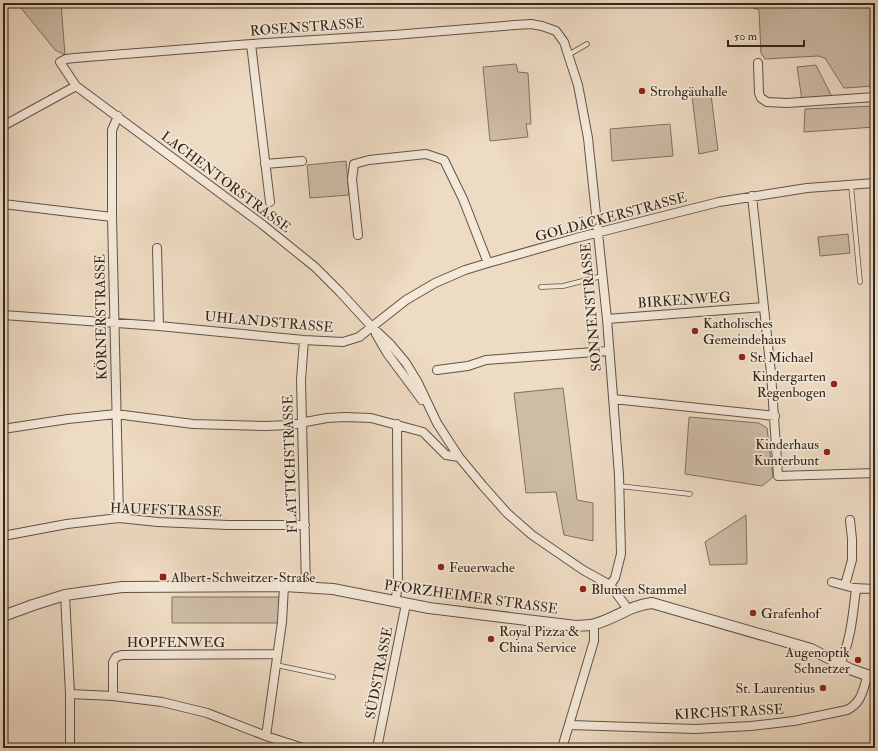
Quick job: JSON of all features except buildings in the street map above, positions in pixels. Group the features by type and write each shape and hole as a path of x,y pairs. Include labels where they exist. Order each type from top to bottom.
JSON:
{"street":[{"name":"ROSENSTRASSE","path":"60,62 66,59 74,58 531,24 556,30"},
{"name":"SONNENSTRASSE","path":"556,30 564,42 578,85 588,138 607,319 608,351 619,486 621,554 615,578 610,585"},
{"path":"251,44 270,202"},
{"name":"LACHENTORSTRASSE","path":"60,62 76,86 263,225 315,267 392,346 406,363 417,381 437,423 459,457 483,486 508,513 532,535 583,570 610,585 628,609"},
{"path":"758,63 759,93 765,105 787,102 875,97"},
{"path":"3,126 76,86"},
{"name":"KÖRNERSTRASSE","path":"118,116 112,130 112,217 119,518"},
{"path":"358,235 352,179 354,164 369,160 426,154 444,160 463,199 488,263"},
{"path":"265,164 302,161"},
{"name":"GOLDÄCKERSTRASSE","path":"372,327 406,300 435,283 465,270 488,263 719,202 807,188 875,183"},
{"path":"752,196 775,416 778,476 875,473"},
{"path":"3,204 112,217"},
{"path":"157,248 159,326"},
{"name":"BIRKENWEG","path":"607,319 764,307"},
{"name":"UHLANDSTRASSE","path":"3,315 159,326 304,340 343,342 359,337 372,327"},
{"name":"FLATTICHSTRASSE","path":"304,340 301,380 306,587"},
{"path":"437,370 468,366 486,360 608,351"},
{"path":"613,399 775,416"},
{"path":"3,429 68,419 116,414 193,424 266,426 289,425 327,418 371,418 423,432 446,455 459,457"},
{"path":"395,602 398,586 397,424"},
{"name":"HAUFFSTRASSE","path":"3,536 67,524 119,518 158,522 228,525 305,525"},
{"path":"845,585 852,560 850,520"},
{"path":"832,582 856,588 875,589"},
{"path":"266,736 282,622 284,586"},
{"name":"PFORZHEIMER STRASSE","path":"3,616 65,595 122,587 284,586 333,589 406,604 576,626 594,625 641,604 652,603 660,604 811,650 871,677"},
{"path":"840,664 851,629 856,588"},
{"path":"65,595 70,694 70,748"},
{"name":"SÜDSTRASSE","path":"377,748 406,604"},
{"path":"562,748 594,641 594,625"},
{"name":"HOPFENWEG","path":"113,696 113,662 116,657 122,654 277,654"},
{"name":"KIRCHSTRASSE","path":"570,725 695,729 751,726 794,721 847,710 854,706 860,700 871,677"},
{"path":"70,694 113,696 162,702 207,712 266,736 303,748"}],"lane":[{"path":"568,55 587,44"},
{"path":"851,185 860,282"},
{"path":"541,288 563,286 602,276"},
{"path":"619,486 690,494"},
{"path":"276,666 333,677"}],"shaded area":[{"path":"17,3 61,3 65,55 55,50"},
{"path":"739,3 875,3 875,86 844,88 825,58 818,56 765,59 761,53 759,10"},
{"path":"516,64 518,72 528,73 531,124 526,124 528,137 490,141 483,67"},
{"path":"816,65 832,97 802,100 797,67"},
{"path":"711,95 718,150 699,154 692,96"},
{"path":"875,106 875,127 804,132 805,109"},
{"path":"670,124 673,156 612,161 610,129"},
{"path":"346,161 349,195 310,198 307,165"},
{"path":"848,234 850,253 820,256 818,237"},
{"path":"563,388 577,500 593,503 593,541 564,535 556,492 526,493 514,393"},
{"path":"689,417 759,423 767,428 773,477 762,486 685,474"},
{"path":"746,515 747,564 710,565 705,542"},
{"path":"172,597 279,597 279,623 172,623"}],"place":[{"name":"Strohgäuhalle","path":"642,91"},
{"name":"Katholisches Gemeindehaus","path":"695,331"},
{"name":"St. Michael","path":"742,357"},
{"name":"Kindergarten Regenbogen","path":"834,384"},
{"name":"Kinderhaus Kunterbunt","path":"827,452"},
{"name":"Feuerwache","path":"441,567"},
{"name":"Albert-Schweitzer-Straße","path":"163,577"},
{"name":"Blumen Stammel","path":"583,589"},
{"name":"Grafenhof","path":"753,613"},
{"name":"Royal Pizza & China Service","path":"491,639"},
{"name":"Augenoptik Schnetzer","path":"858,660"},
{"name":"St. Laurentius","path":"823,688"}]}
